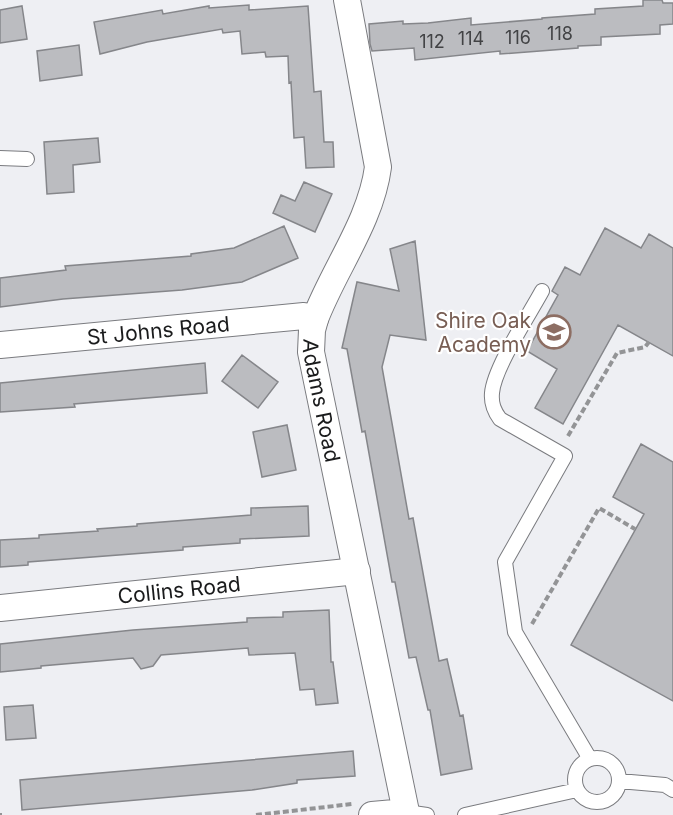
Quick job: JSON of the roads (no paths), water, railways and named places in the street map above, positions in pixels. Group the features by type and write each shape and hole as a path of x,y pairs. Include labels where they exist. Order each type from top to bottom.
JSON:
{"street":[{"name":"Adams Road","path":"347,0 378,167 376,182 367,208 315,319 311,352 357,571 416,813"},
{"name":"St Johns Road","path":"0,345 304,316 315,319"},
{"name":"Collins Road","path":"0,608 357,571"},
{"path":"366,809 416,813"}],"lane":[{"path":"0,158 27,159"},
{"path":"542,291 502,363 492,392 494,410 500,419 565,456 505,562 515,632 590,759"},
{"path":"590,759 605,760 612,764 619,781 612,796 601,802 587,800 577,790 575,783 579,769 590,759"},
{"path":"619,781 665,785 673,790"},
{"path":"465,815 577,790"}],"place":[{"name":"Shire Oak Academy","path":"554,332"}]}
